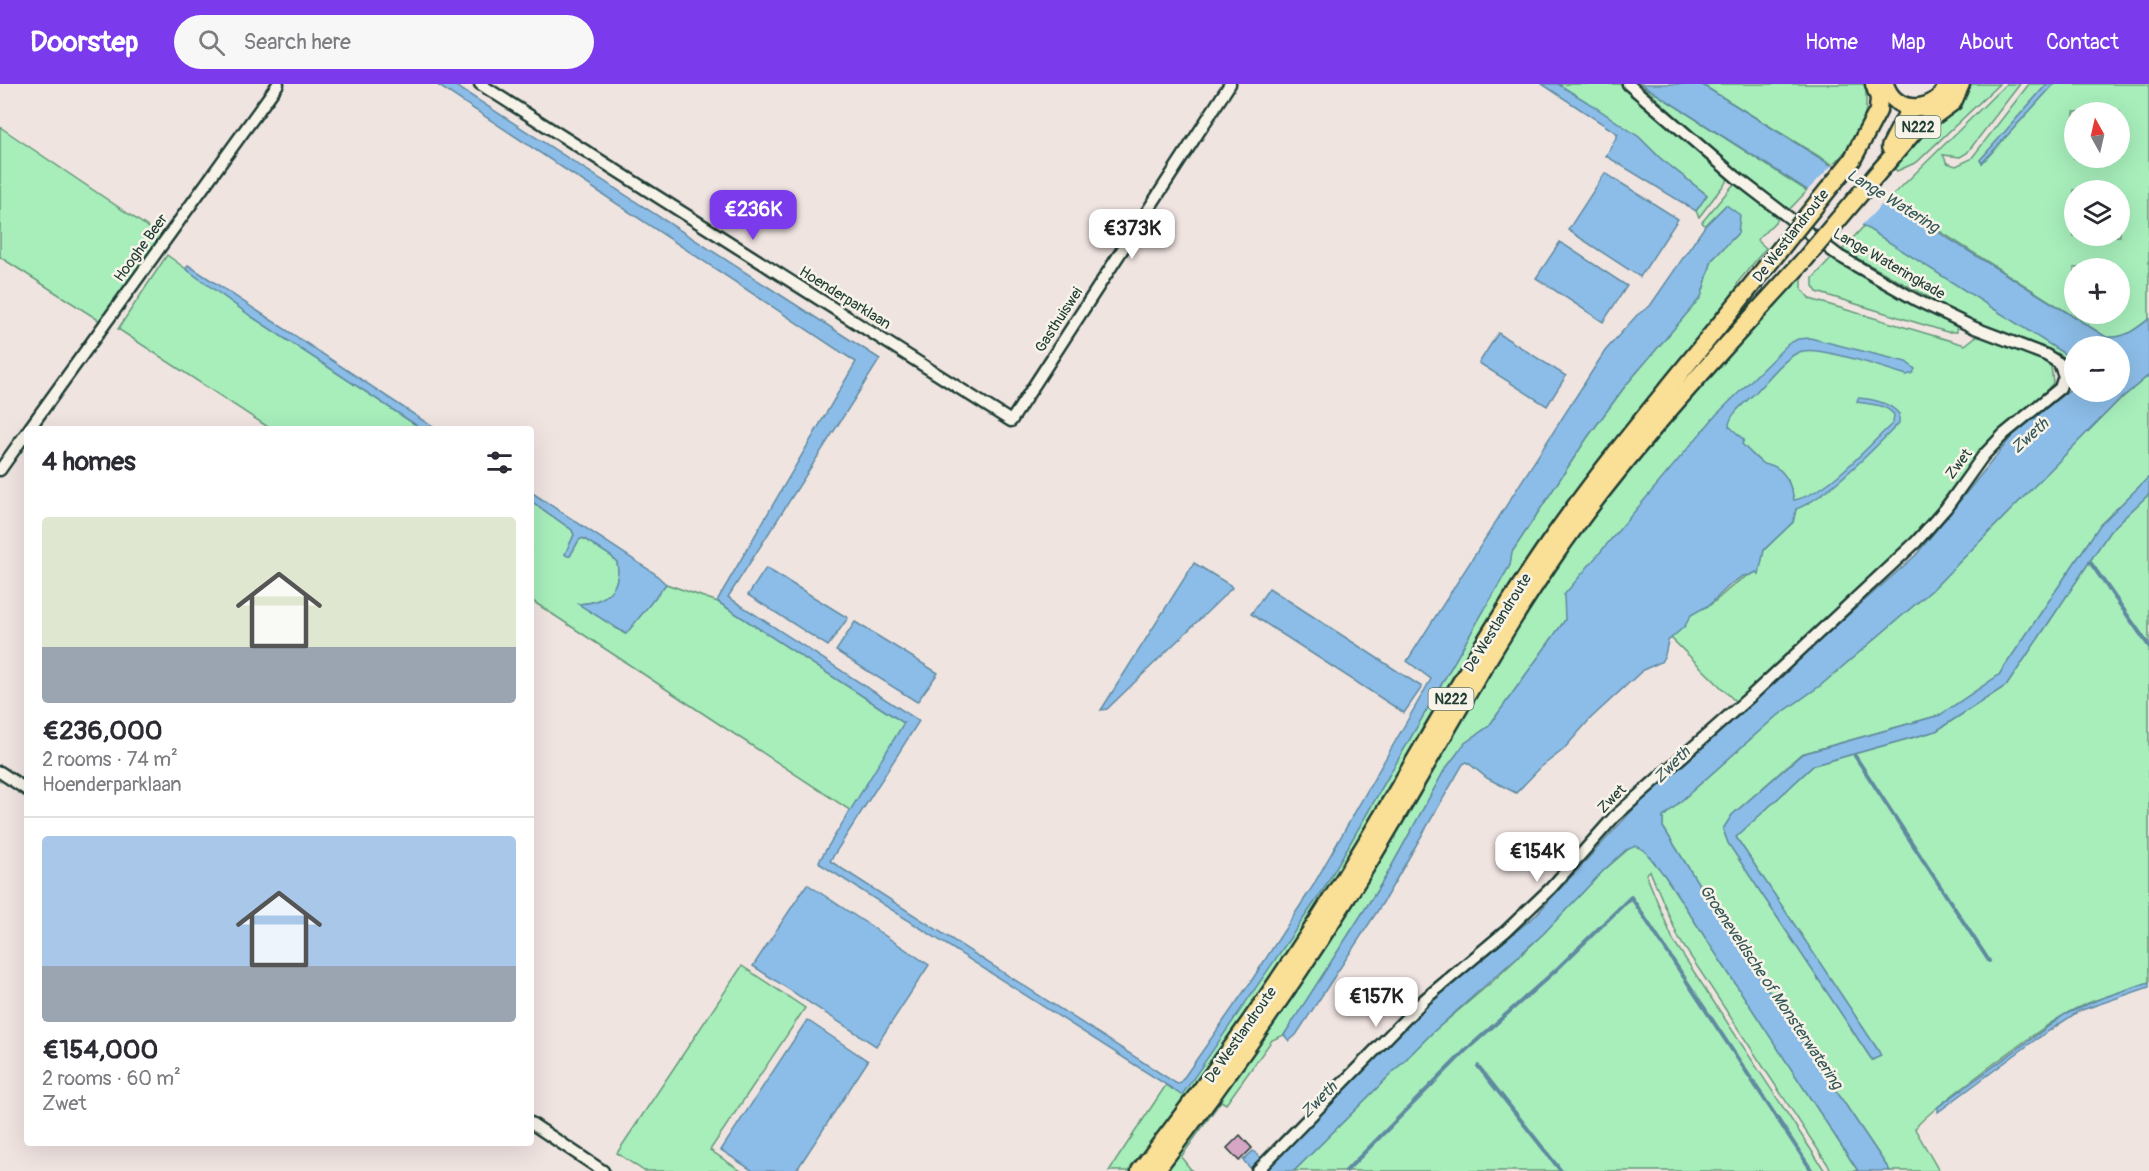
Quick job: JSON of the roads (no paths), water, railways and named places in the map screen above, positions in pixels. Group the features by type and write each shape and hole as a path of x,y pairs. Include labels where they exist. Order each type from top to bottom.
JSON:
{"main road":[{"name":"N222","path":"1882,91 1903,105 1913,108 1934,103 1943,95 1948,84"},
{"name":"De Westlandroute","path":"1155,1171 1239,1059 1315,948 1371,859 1497,644 1576,525 1670,407 1805,259 1916,129 1953,102 1961,84"},
{"name":"De Westlandroute","path":"1140,1171 1272,992 1359,854 1480,650 1544,551 1610,461 1852,160 1876,118 1882,91"},
{"name":"De Westlandroute","path":"1876,175 1908,112 1913,108"}],"street":[{"name":"Hooghe Beer","path":"32,426 278,84"},
{"name":"Hoenderparklaan","path":"480,84 1011,421"},
{"name":"Gasthuiswei","path":"1011,421 1230,84"},
{"name":"Lange Wateringkade","path":"1628,84 1736,177 1839,256 1916,300 1974,328 2046,355 2059,363 2064,376"},
{"name":"Zwet","path":"1257,1171 1425,999 1506,931 1551,888 1614,817 1752,695 1916,542 1946,508 1983,456 2004,434 2060,388 2064,376"},
{"name":"Hooghe Beer","path":"0,470 24,437"},
{"path":"0,772 24,787"},
{"path":"534,1125 603,1171"}],"water":[{"path":"436,84 453,84 880,359 728,597 919,721 830,861 1177,1084 1180,1083 1250,983 1311,889 1431,679 1407,661 1605,351 1637,315 1650,306 1705,226 1726,205 1740,215 1738,233 1712,260 1701,297 1626,385 1587,438 1512,552 1510,565 1323,890 1182,1095 820,864 819,861 904,723 718,602 718,599 856,362"},
{"path":"1542,84 1558,84 1639,137 1660,158 1707,195 1696,211 1606,156 1618,134"},
{"path":"1641,84 1701,84 2064,311 2064,324 2085,324 2104,336 2064,336 2064,354"},
{"path":"2047,84 2054,84 1982,163 1980,160"},
{"path":"1605,173 1678,219 1640,277 1568,230"},
{"path":"1560,242 1627,286 1603,322 1536,278"},
{"path":"188,265 431,426 417,426 252,317 186,269"},
{"path":"2149,319 2149,375 2130,391 2130,336 2118,336 2134,330"},
{"path":"1498,333 1566,376 1547,406 1479,363"},
{"path":"1810,338 1906,362 1915,369 1913,373 1907,375 1835,354 1808,350 1799,352 1781,365 1739,408 1729,426 1744,440 1742,444 1757,459 1764,464 1776,467 1784,475 1794,500 1807,496 1834,479 1893,423 1894,415 1891,411 1877,405 1857,402 1858,398 1891,407 1899,414 1899,423 1835,484 1796,509 1793,522 1764,550 1759,574 1756,572 1743,576 1732,583 1709,605 1691,615 1685,626 1668,641 1661,662 1643,670 1591,718 1563,750 1541,767 1516,793 1487,778 1467,762 1463,764 1382,904 1296,1035 1289,1041 1284,1035 1385,878 1444,771 1465,743 1489,726 1565,620 1564,595 1716,415 1788,344 1798,339"},
{"name":"Zweth","path":"2064,394 2064,402 2117,402 1932,590 1821,685 1773,719 1663,817 1663,827 1716,912 1890,1171 1858,1171 1665,876 1644,850 1636,846 1626,850 1603,871 1543,934 1432,1033 1294,1171 1253,1171 1243,1160 1253,1151 1268,1164 1436,997 1535,916 1651,790 1916,555 2013,435"},
{"path":"2149,477 2149,494 2110,531 2007,685 1936,731 1814,765 1736,837 1878,1050 1881,1056 1872,1060 1728,843 1723,829 1732,815 1802,754 1940,715 1999,675 2100,525"},
{"path":"534,494 654,573 666,584 626,634 578,604 603,598 614,587 618,572 617,562 611,556 583,538 579,540 570,556 567,556 565,554 574,535 572,530 534,503"},
{"path":"1194,563 1232,588 1107,709 1101,710"},
{"path":"766,568 848,618 828,646 748,595"},
{"path":"1269,588 1422,687 1404,713 1251,614"},
{"path":"855,622 938,673 917,702 836,651"},
{"path":"807,884 929,965 876,1046 753,966"},
{"path":"2149,982 2149,987 2079,1011 2035,1040 1938,1112 1938,1107 2064,1015 2097,1000"},
{"path":"807,1020 868,1061 796,1171 753,1171 721,1150"}],"waterway":[{"path":"2090,562 2149,646"},
{"path":"1855,756 1989,961"},
{"path":"1346,1171 1465,1051 1555,971 1631,897 1812,1171"},
{"path":"1478,1066 1561,1171"}],"water label":[{"name":"Lange Watering","path":"1893,201"},
{"name":"Groeneveldsche of Monsterwatering","path":"1771,987"}]}
